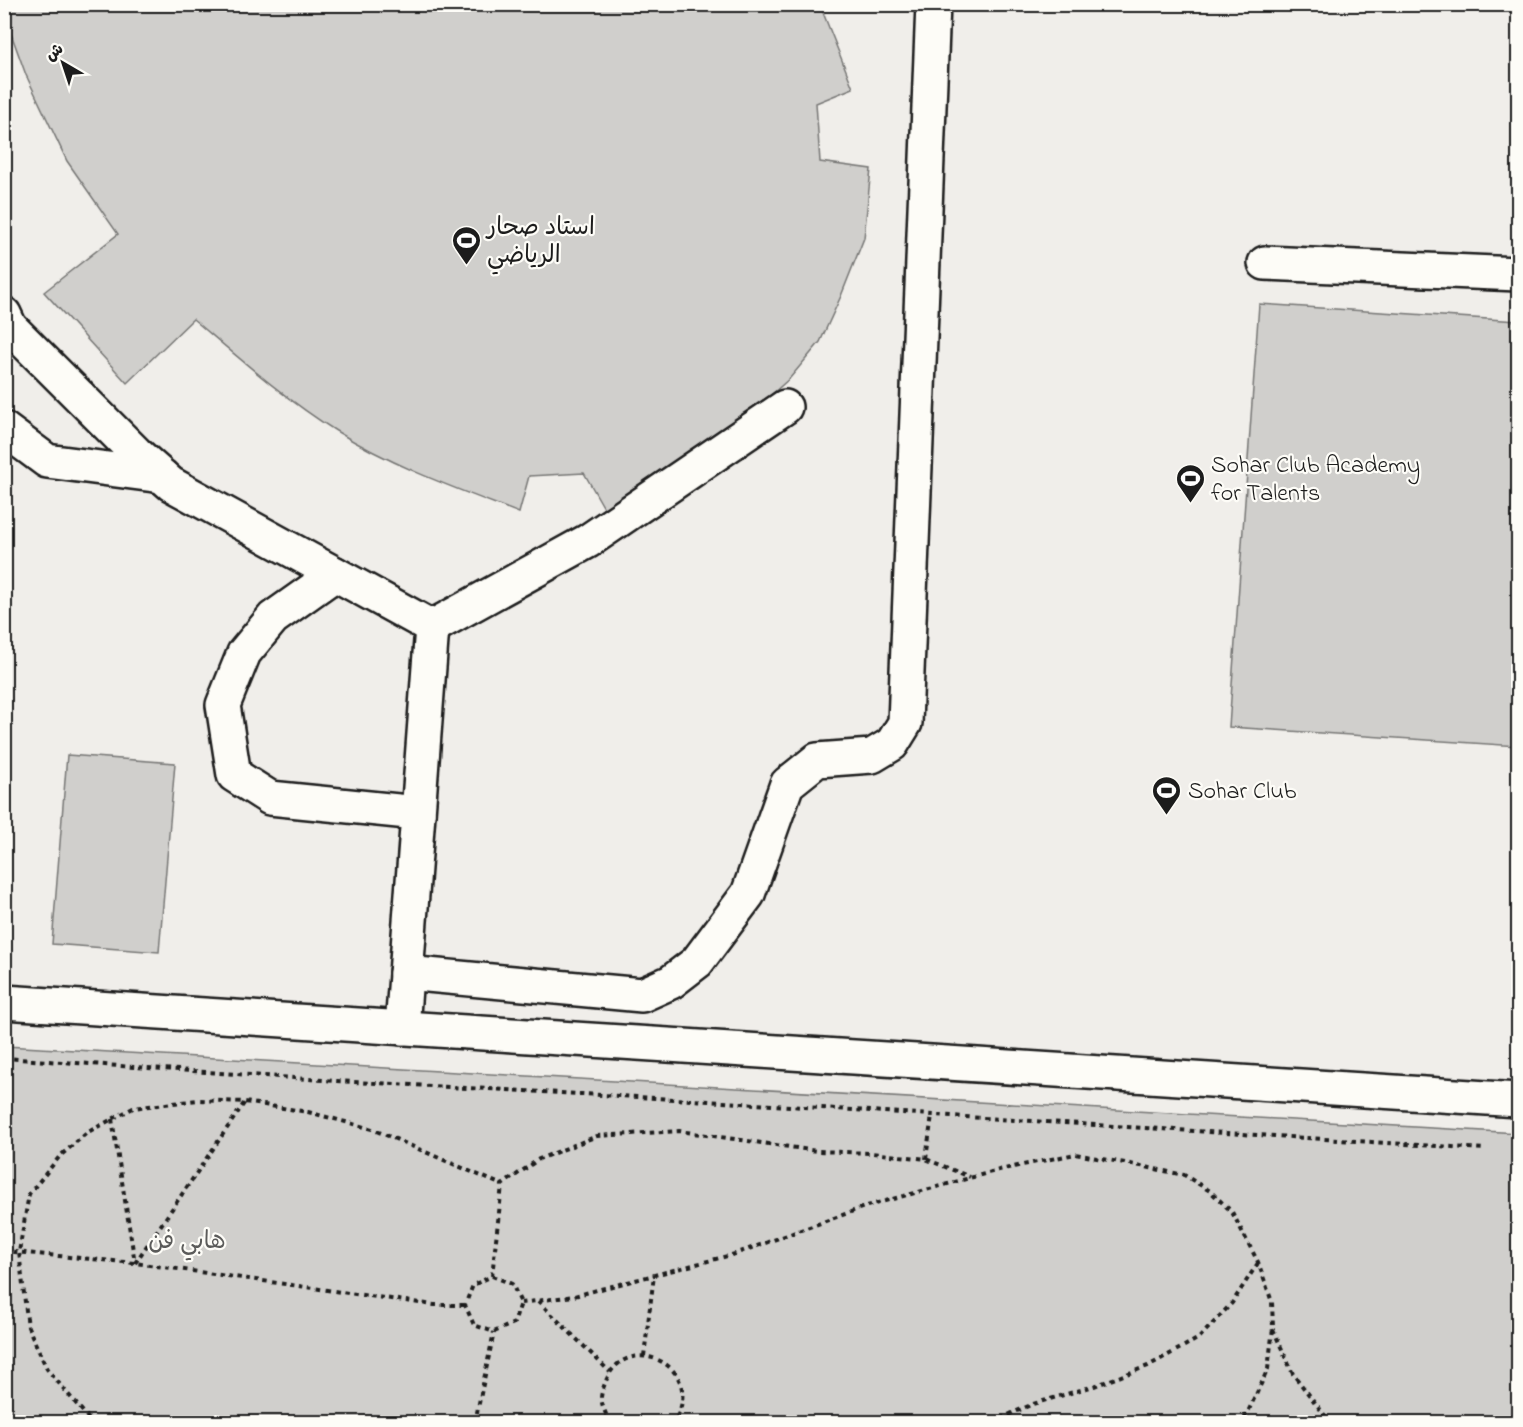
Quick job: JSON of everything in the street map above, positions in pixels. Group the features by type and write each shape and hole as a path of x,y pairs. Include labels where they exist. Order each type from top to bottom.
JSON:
{"street":[{"path":"406,973 642,995 671,982 697,962 748,894 787,784 818,760 872,756 892,744 905,723 933,4"},
{"path":"1265,263 1518,274"},
{"path":"4,314 10,327 136,453 171,484 432,627"},
{"path":"432,627 588,542 785,407"},
{"path":"4,429 47,461 162,476"},
{"path":"335,574 273,618 244,652 223,705 234,775 270,798 418,813"},
{"path":"402,1028 432,627"},
{"path":"4,1002 1518,1100"}],"path":[{"path":"4,1058 337,1081 1485,1149"},
{"path":"97,1422 89,1419 47,1369 28,1327 19,1252 29,1194 60,1156 88,1132 133,1108 198,1100 245,1102 308,1112 372,1129 502,1185"},
{"path":"135,1263 245,1102"},
{"path":"926,1159 932,1115"},
{"path":"112,1119 135,1263"},
{"path":"492,1276 502,1185 539,1159 597,1136 679,1131 817,1151 872,1153 926,1159 971,1178"},
{"path":"521,1303 574,1296 735,1254 867,1206 971,1178 1075,1154 1184,1175 1210,1191 1232,1212 1258,1262 1272,1302 1273,1328 1268,1369 1246,1416 1240,1422"},
{"path":"4,1251 135,1263 434,1305 465,1305"},
{"path":"992,1422 1033,1404 1094,1386 1148,1366 1199,1338 1232,1303 1258,1262"},
{"path":"644,1356 654,1275"},
{"path":"492,1276 512,1284 521,1303 514,1323 494,1332 474,1325 465,1305 473,1285 492,1276"},
{"path":"538,1301 610,1372"},
{"path":"1273,1328 1293,1374 1330,1422"},
{"path":"475,1422 494,1332"},
{"path":"611,1422 608,1420 601,1396 610,1372 625,1360 644,1356 665,1362 680,1379 683,1401 675,1422"}],"green space":[{"name":"استاد صحار الرياضي","path":"5,4 820,5 853,88 816,103 820,162 871,169 864,238 820,342 790,378 725,436 608,515 584,473 529,476 519,513 403,466 336,431 280,392 193,319 127,383 44,292 118,234 67,161 26,75 5,17"},
{"path":"1259,304 1518,321 1518,746 1229,727"},
{"path":"67,755 175,763 159,952 52,944"},
{"name":"هابي فن","path":"5,1046 1518,1133 1518,1422 5,1422"}],"place":[{"name":"استاد صحار الرياضي","path":"466,266"},
{"name":"Sohar Club Academy for Talents","path":"1190,504"},
{"name":"Sohar Club","path":"1167,816"}]}
